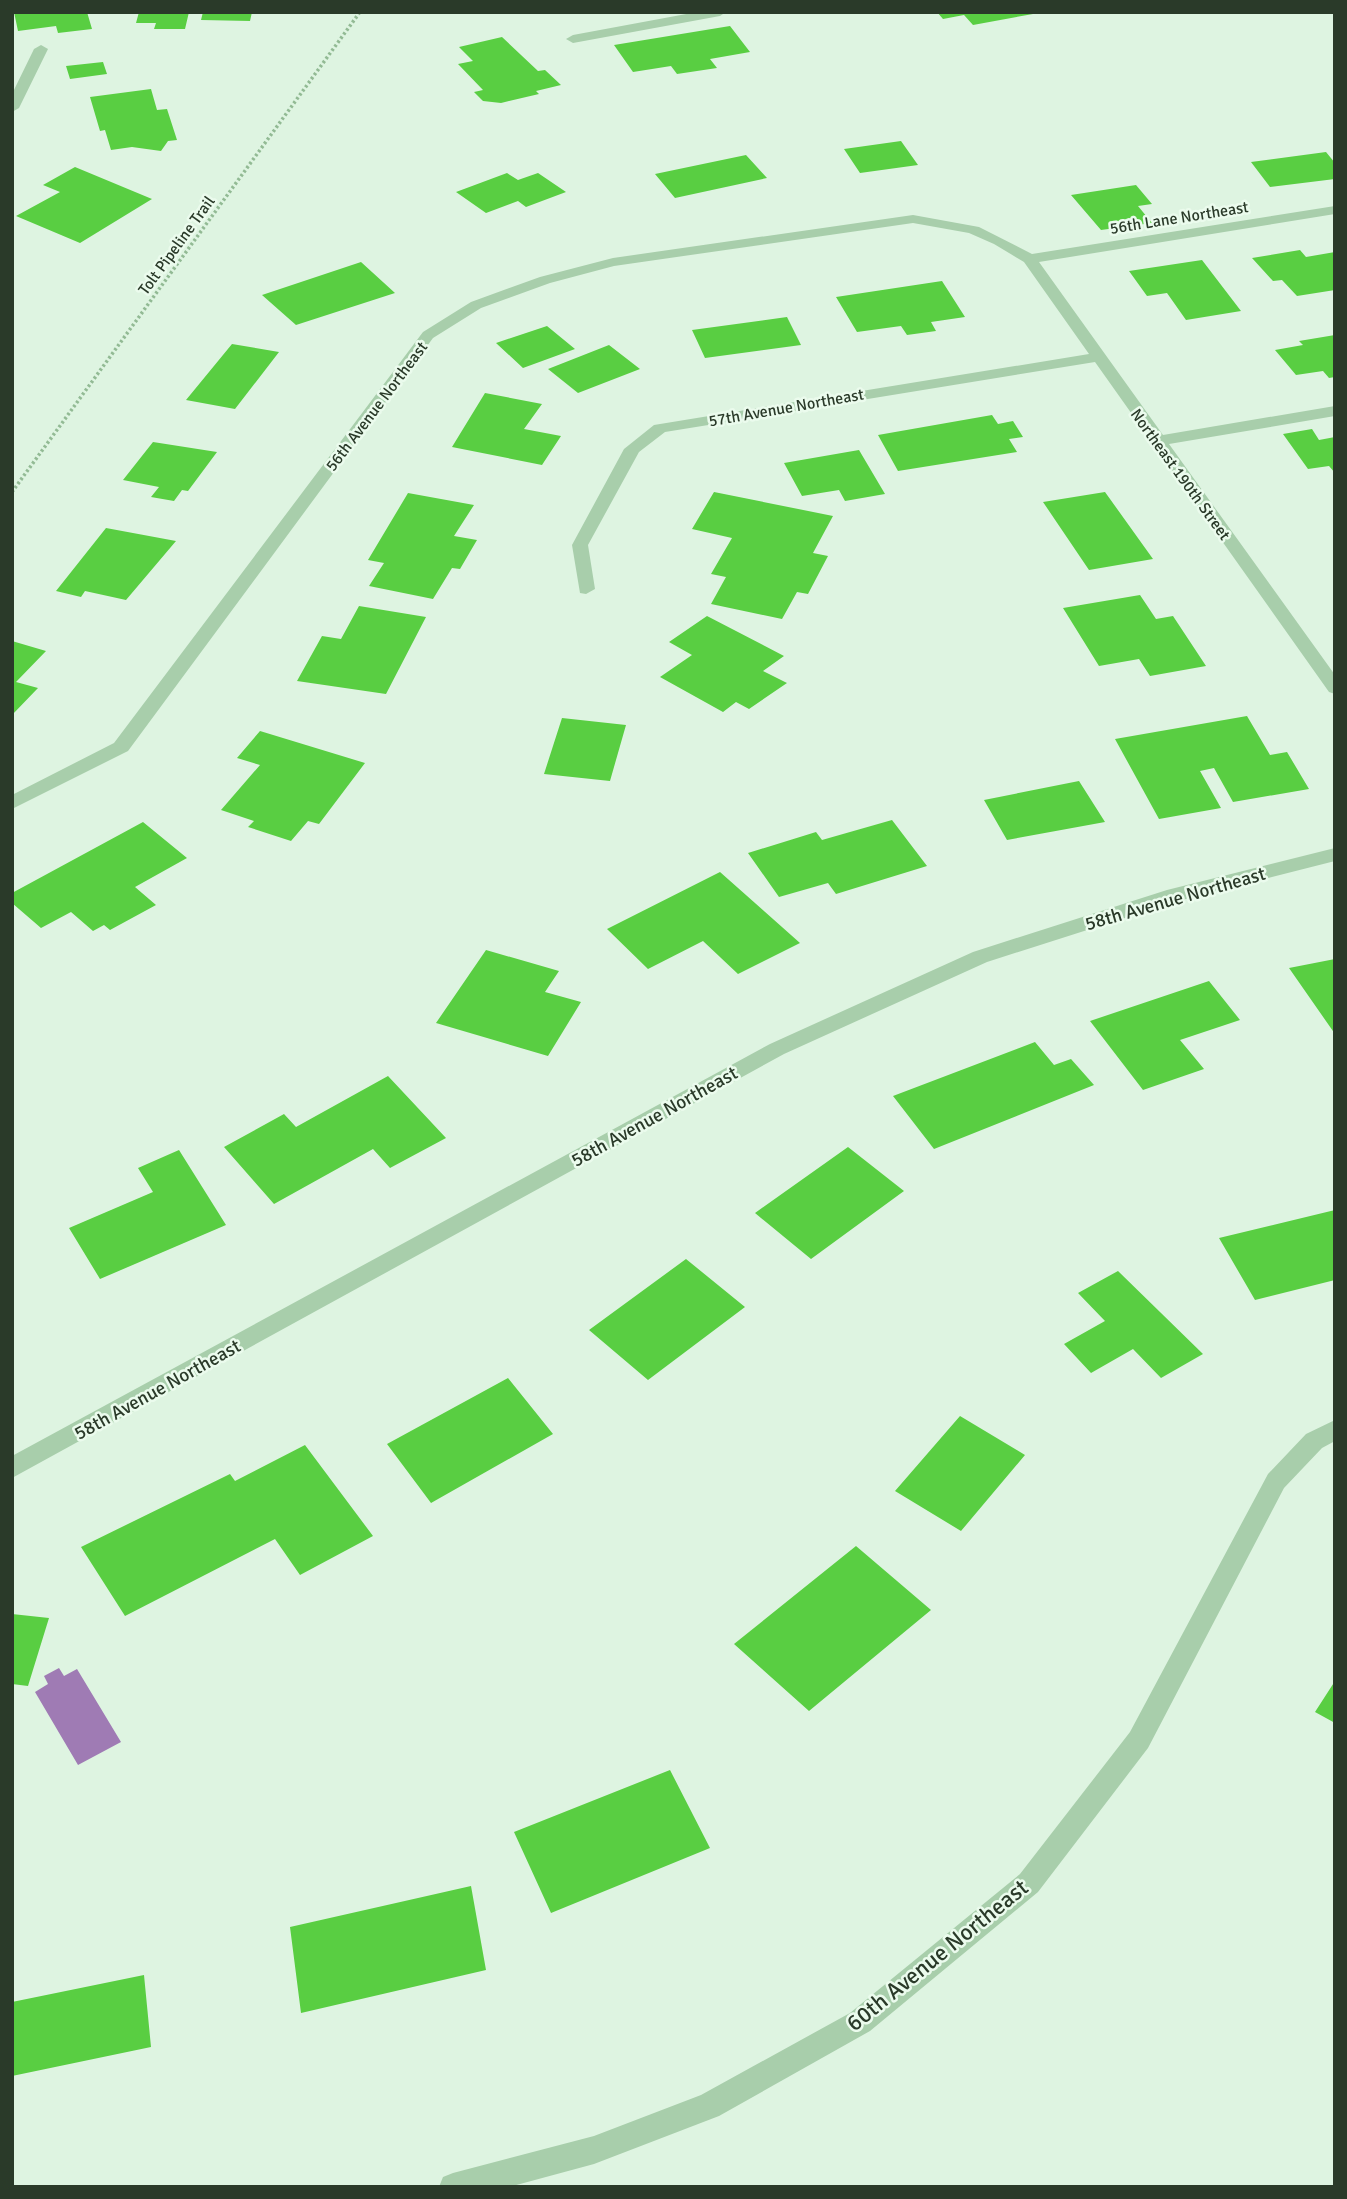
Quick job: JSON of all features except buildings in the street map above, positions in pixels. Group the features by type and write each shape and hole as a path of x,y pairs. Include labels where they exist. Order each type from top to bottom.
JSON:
{"street":[{"path":"573,38 720,12"},
{"path":"12,108 41,49"},
{"name":"56th Lane Northeast","path":"1029,259 1335,210"},
{"name":"56th Avenue Northeast","path":"12,803 121,747 428,335 476,305 545,280 613,262 913,219 961,223 1001,240 1029,259"},
{"name":"Northeast 190th Street","path":"1029,259 1157,441 1328,667 1335,688"},
{"name":"57th Avenue Northeast","path":"586,589 580,545 632,449 660,428 1098,357"},
{"path":"1157,441 1335,411"},
{"name":"58th Avenue Northeast","path":"12,1468 777,1049 980,957 1174,895 1335,854"},
{"name":"60th Avenue Northeast","path":"453,2187 594,2150 709,2106 860,2022 1029,1884 1139,1740 1276,1481 1314,1441 1335,1429"}],"path":[{"name":"Tolt Pipeline Trail","path":"12,492 360,12"}],"shaded area":[{"path":"59,1668 64,1676 77,1669 121,1742 78,1765 35,1692 48,1684 44,1676"}]}
